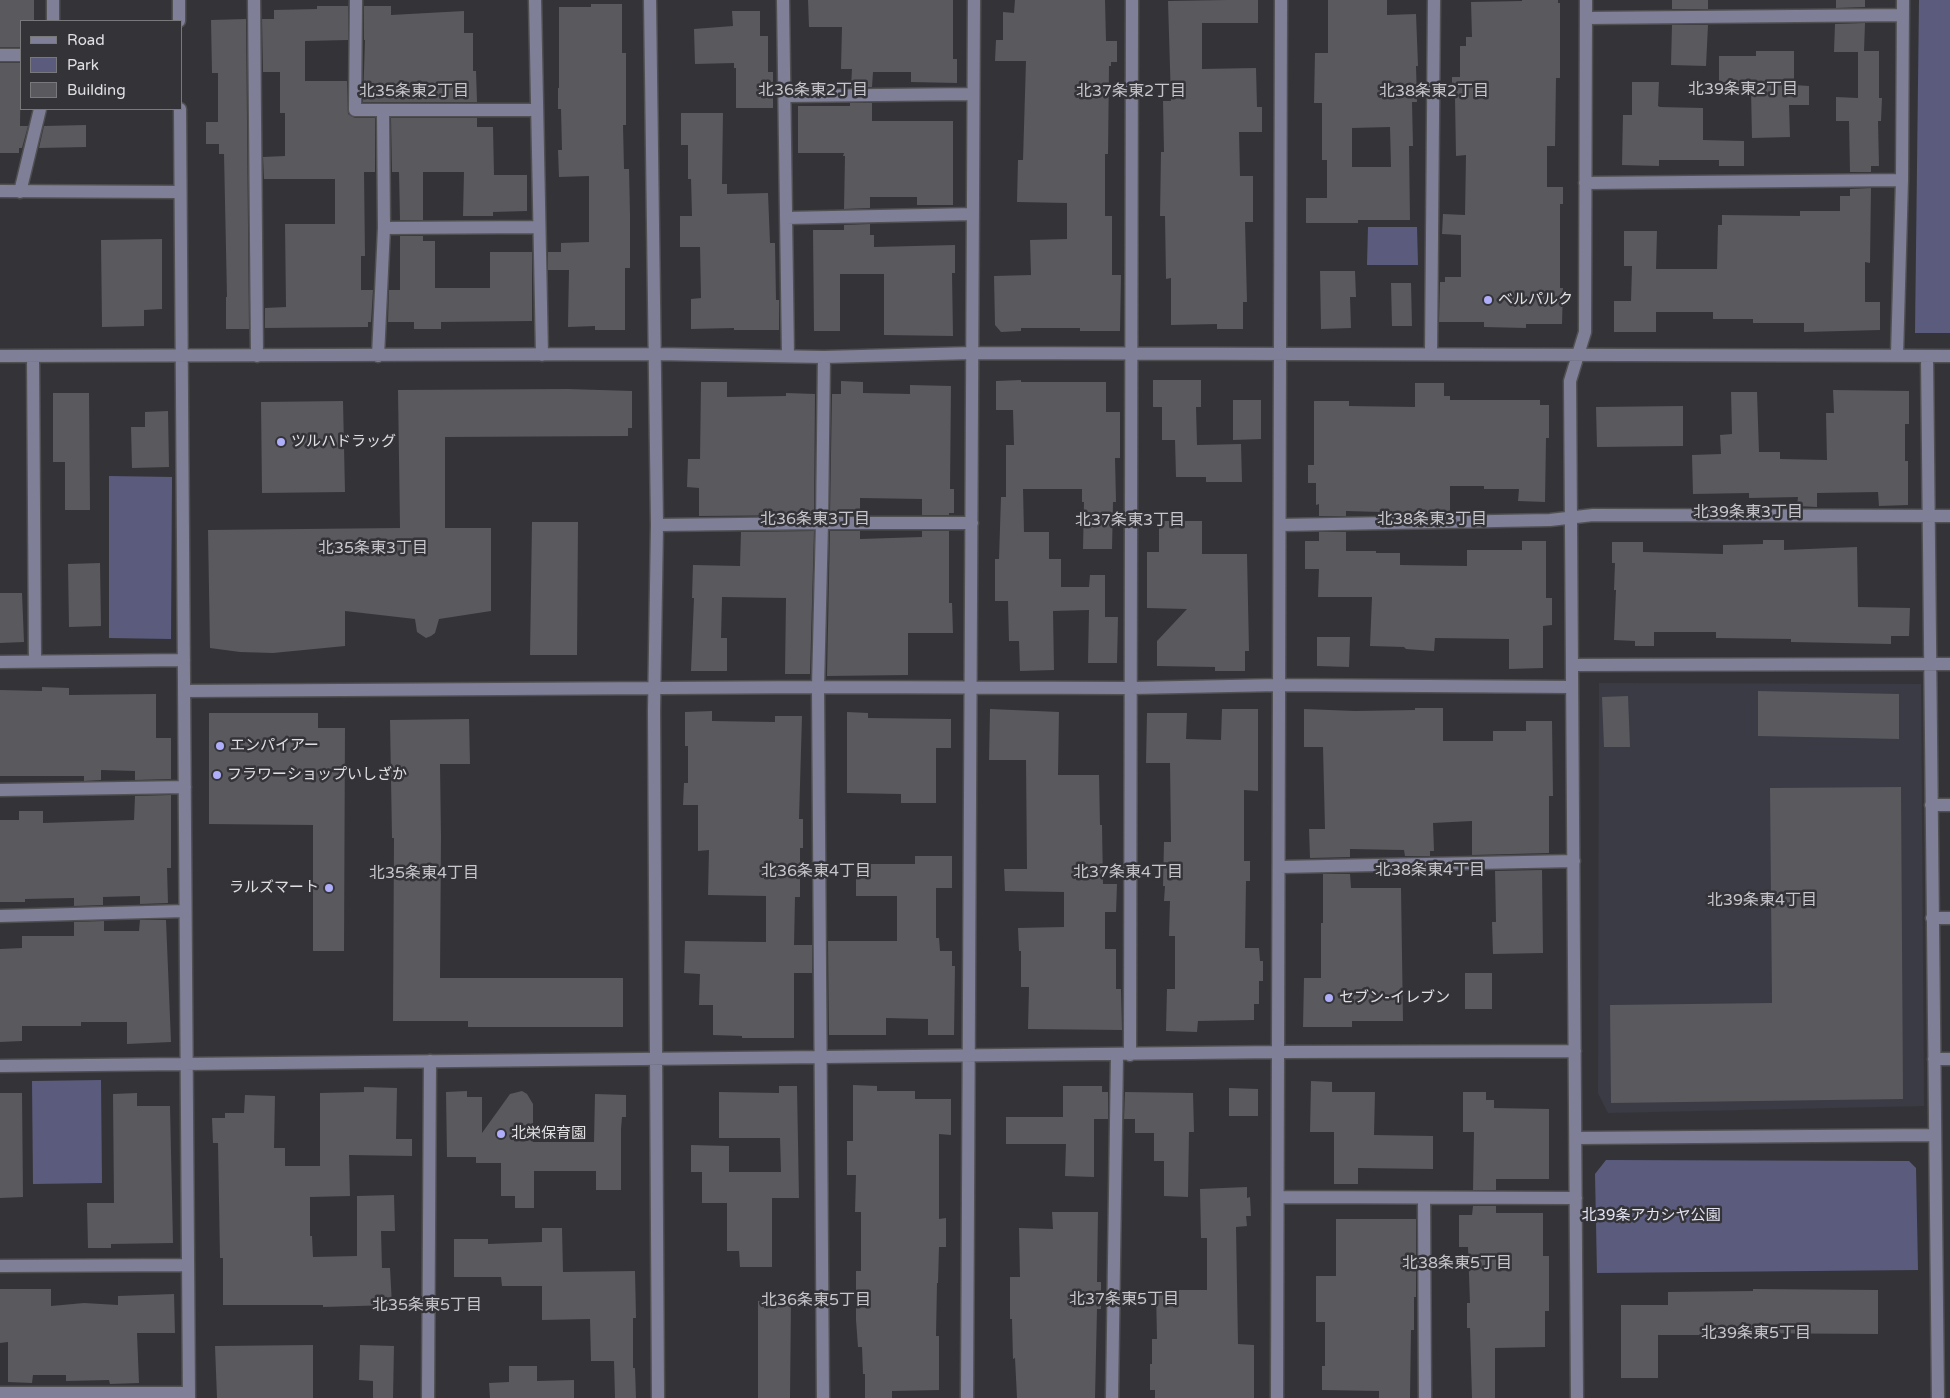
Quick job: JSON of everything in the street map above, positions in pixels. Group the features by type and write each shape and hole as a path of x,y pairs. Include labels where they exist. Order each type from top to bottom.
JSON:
{"street":[{"path":"53,0 53,20"},
{"path":"179,0 179,20"},
{"path":"254,0 257,356"},
{"path":"356,0 355,110 537,110"},
{"path":"535,0 542,355"},
{"path":"650,0 657,525 654,688 658,1398"},
{"path":"784,0 788,356"},
{"path":"967,1398 974,0"},
{"path":"1130,1055 1132,0"},
{"path":"1277,1398 1281,0"},
{"path":"1431,354 1434,0"},
{"path":"1577,1398 1570,381 1585,332 1586,0"},
{"path":"1897,355 1902,180 1903,0"},
{"path":"1586,18 1903,15"},
{"path":"0,55 20,55"},
{"path":"785,96 974,94"},
{"path":"20,192 40,110"},
{"path":"0,1393 189,1396 180,110"},
{"path":"378,356 384,228 383,110"},
{"path":"1586,183 1902,180"},
{"path":"0,191 180,192"},
{"path":"786,218 973,214"},
{"path":"384,228 539,227"},
{"path":"0,356 182,357 656,354 824,356 972,353 1280,353 1950,356"},
{"path":"823,1398 818,687 824,356"},
{"path":"1927,356 1938,1398"},
{"path":"33,357 35,661"},
{"path":"1280,525 1550,520 1593,515 1950,516"},
{"path":"657,525 972,523"},
{"path":"0,662 184,660"},
{"path":"1572,665 1950,664"},
{"path":"184,691 818,687 1132,688 1279,685 1572,687"},
{"path":"0,790 184,787"},
{"path":"1931,805 1950,804"},
{"path":"1279,867 1574,861"},
{"path":"0,916 185,910"},
{"path":"1932,918 1950,918"},
{"path":"0,1066 1279,1052 1575,1051"},
{"path":"1112,1398 1117,1055"},
{"path":"1934,1059 1950,1059"},
{"path":"428,1398 430,1061"},
{"path":"1576,1138 1934,1135"},
{"path":"1278,1197 1576,1198"},
{"path":"1424,1198 1425,1398"},
{"path":"1936,1208 1950,1208"},
{"path":"0,1266 188,1265"}],"shaded area":[{"path":"1599,683 1921,684 1924,1106 1608,1113 1598,1093"}],"green space":[{"path":"1919,0 1950,0 1950,333 1915,333"},
{"path":"1368,227 1417,227 1418,265 1367,265"},
{"path":"109,476 172,477 171,639 109,638"},
{"path":"101,1080 102,1183 33,1184 32,1081"},
{"name":"北39条アカシヤ公園","path":"1606,1160 1909,1161 1916,1168 1918,1270 1597,1273 1595,1174"}],"building":[{"path":"0,0 34,0 34,20 20,20 20,47 0,47"},
{"path":"808,0 953,0 953,59 957,59 957,83 911,82 911,72 873,72 872,87 851,87 852,69 841,69 842,27 809,27"},
{"path":"1015,0 1105,0 1106,41 1117,41 1117,62 1111,62 1111,66 1109,66 1108,154 1105,154 1105,216 1112,216 1112,275 1121,275 1120,331 1080,331 1080,328 1021,328 1021,331 1001,332 995,325 994,276 1031,275 1030,240 1067,239 1067,203 1017,202 1018,160 1023,160 1026,61 995,61 996,40 1003,40 1003,12 1014,13"},
{"path":"1258,0 1258,23 1202,23 1202,69 1256,68 1257,107 1262,107 1262,132 1239,132 1240,176 1253,176 1253,222 1245,222 1247,302 1243,302 1243,329 1217,329 1217,324 1171,325 1171,278 1166,279 1165,216 1160,216 1161,152 1164,152 1163,101 1171,101 1168,1"},
{"path":"1328,0 1387,0 1387,15 1416,14 1417,102 1412,102 1413,146 1409,146 1410,220 1306,223 1306,198 1327,198 1327,160 1322,160 1322,103 1314,103 1315,53 1328,53","holes":["1390,127 1391,167 1352,167 1352,128"]},
{"path":"1558,0 1558,3 1560,3 1560,78 1556,78 1555,146 1547,146 1547,187 1563,187 1563,204 1560,204 1560,288 1563,288 1562,324 1526,324 1526,328 1484,327 1484,322 1439,322 1440,282 1445,282 1445,277 1461,277 1461,235 1442,234 1443,214 1465,215 1466,155 1456,156 1455,97 1452,97 1452,77 1460,77 1460,46 1466,46 1466,37 1472,37 1471,2"},
{"path":"1672,0 1708,0 1708,9 1672,9"},
{"path":"1836,0 1865,0 1865,7 1836,8"},
{"path":"591,4 622,4 622,53 626,53 626,125 623,125 624,169 629,169 630,215 630,268 625,268 625,330 595,330 595,326 568,327 569,270 548,270 548,252 561,252 561,243 589,242 589,176 559,177 558,150 562,150 561,109 558,109 558,88 559,7 591,7"},
{"path":"317,6 348,6 348,40 305,41 305,81 347,81 348,114 355,118 375,118 375,172 364,172 365,256 361,256 361,290 373,290 371,322 368,322 368,327 265,328 265,308 286,307 285,224 335,224 335,179 264,179 263,157 285,156 285,113 280,113 280,72 263,72 262,19 274,19 274,10 317,9"},
{"path":"364,6 391,6 391,15 464,11 464,33 473,33 473,71 476,71 477,102 363,102"},
{"path":"732,11 760,11 760,36 768,36 768,72 773,72 773,108 736,108 736,68 734,68 734,63 695,64 694,29 733,26"},
{"path":"246,19 249,329 226,329 224,154 219,154 219,144 206,144 206,122 218,122 218,73 212,73 211,20"},
{"path":"1865,23 1864,51 1879,51 1879,98 1882,98 1881,121 1878,121 1879,166 1871,166 1871,172 1850,172 1849,121 1836,121 1836,97 1858,98 1858,52 1834,52 1835,24"},
{"path":"1672,25 1708,25 1706,66 1671,65"},
{"path":"1756,51 1794,51 1794,85 1809,86 1809,105 1789,105 1790,137 1752,138 1751,90 1719,90 1719,56 1756,56"},
{"path":"0,63 20,63 20,126 28,126 22,148 19,148 19,153 0,153"},
{"path":"1632,82 1659,82 1658,106 1660,107 1703,108 1703,140 1744,141 1744,166 1719,166 1719,160 1659,160 1659,166 1622,165 1623,115 1632,115"},
{"path":"850,103 872,103 872,121 953,121 953,205 917,205 917,197 870,197 870,208 844,209 844,153 798,153 798,106 850,106"},
{"path":"681,113 723,113 722,184 727,184 727,194 768,193 770,243 775,243 776,300 779,300 779,330 691,329 691,299 701,298 700,247 680,247 680,216 692,216 691,179 688,179 688,145 681,145"},
{"path":"391,118 477,118 477,127 493,127 494,175 527,175 527,211 493,212 493,216 463,216 464,172 423,172 423,220 400,220 399,172 392,172"},
{"path":"86,125 86,147 39,148 44,126"},
{"path":"1871,188 1870,263 1865,262 1865,302 1880,302 1880,330 1804,332 1804,323 1753,323 1753,319 1713,319 1713,312 1656,312 1656,332 1614,332 1614,301 1631,301 1632,266 1624,266 1624,231 1657,231 1656,269 1717,269 1718,225 1722,225 1722,215 1800,216 1800,211 1840,211 1840,196 1850,196 1850,189"},
{"path":"870,224 870,235 874,235 874,247 955,245 955,273 952,273 953,336 884,335 884,274 840,274 840,331 814,331 813,230 844,230 844,225"},
{"path":"400,236 423,236 423,241 435,241 435,288 490,288 490,252 532,252 532,321 441,322 441,329 414,329 414,322 388,322 389,290 400,290"},
{"path":"162,239 162,309 144,310 144,326 102,327 101,240"},
{"path":"1320,271 1355,271 1356,297 1350,297 1351,328 1321,329"},
{"path":"1391,283 1411,283 1412,326 1392,326"},
{"path":"1021,380 1021,382 1106,382 1106,412 1120,412 1120,458 1115,458 1116,502 1113,502 1112,549 1083,549 1084,502 1082,502 1082,489 1023,489 1024,532 1049,532 1049,559 1061,559 1061,587 1089,587 1090,575 1105,575 1105,617 1118,617 1117,663 1088,663 1089,610 1053,611 1054,670 1020,671 1019,641 1009,641 1008,601 995,601 995,559 999,559 1001,497 1006,497 1006,445 1014,445 1013,410 996,410 996,381"},
{"path":"1153,380 1201,380 1201,407 1196,407 1197,445 1241,444 1242,482 1206,482 1206,477 1176,477 1175,440 1162,440 1162,407 1153,407"},
{"path":"841,381 863,382 863,393 910,394 910,385 951,386 950,489 954,489 954,513 949,513 949,515 922,515 922,499 860,498 860,515 830,515 832,394 841,394"},
{"path":"701,382 727,382 727,397 786,396 786,393 815,394 814,515 699,516 699,488 687,487 688,459 700,459"},
{"path":"1415,383 1444,383 1444,396 1450,396 1450,400 1540,400 1540,405 1549,405 1549,438 1546,438 1545,502 1518,501 1519,489 1484,489 1484,486 1450,486 1450,514 1346,511 1346,516 1319,516 1319,504 1316,505 1316,483 1308,483 1308,465 1314,465 1314,401 1349,401 1349,406 1415,407"},
{"path":"568,389 632,391 632,428 628,428 628,436 445,437 445,528 491,528 491,611 439,619 435,633 426,638 417,632 415,619 345,611 345,646 273,653 240,652 210,648 208,530 400,528 398,390"},
{"path":"1833,390 1909,391 1909,424 1905,424 1905,461 1908,461 1908,505 1879,506 1878,492 1817,493 1817,507 1797,506 1798,497 1749,498 1749,493 1693,494 1692,455 1721,454 1720,435 1732,434 1731,392 1757,392 1759,452 1780,452 1780,459 1827,460 1826,413 1834,413"},
{"path":"53,393 89,393 90,510 65,510 65,462 53,462"},
{"path":"1233,400 1261,400 1261,439 1233,440"},
{"path":"343,401 345,492 262,493 261,402"},
{"path":"1683,406 1683,446 1597,447 1596,407"},
{"path":"168,411 169,467 132,468 131,427 145,427 145,412"},
{"path":"1159,521 1202,521 1202,554 1247,554 1249,651 1245,651 1245,671 1215,671 1215,667 1157,666 1157,641 1187,609 1147,608 1147,552 1159,552"},
{"path":"532,522 578,522 577,655 530,655"},
{"path":"814,531 810,674 785,674 786,598 722,597 721,638 727,638 727,671 691,671 694,598 692,598 693,565 740,566 741,532"},
{"path":"830,531 860,531 860,539 922,537 922,531 949,531 949,603 952,603 953,633 908,633 908,675 827,676"},
{"path":"1319,532 1346,532 1346,551 1400,553 1400,565 1467,566 1467,550 1522,550 1522,541 1546,541 1546,598 1552,598 1552,625 1543,626 1543,668 1509,669 1509,639 1435,638 1434,651 1406,649 1404,647 1370,646 1372,597 1318,597 1319,569 1305,569 1305,541 1319,541"},
{"path":"1763,540 1784,540 1784,550 1857,547 1858,607 1910,608 1909,636 1891,636 1891,644 1791,642 1791,639 1716,638 1716,632 1654,632 1654,646 1635,646 1635,641 1614,640 1616,590 1614,590 1615,563 1612,563 1612,542 1643,542 1643,552 1723,554 1723,545 1763,544"},
{"path":"100,563 101,626 69,627 68,564"},
{"path":"0,593 22,593 24,642 0,643"},
{"path":"1317,637 1350,637 1349,667 1317,666"},
{"path":"42,687 69,688 69,695 156,694 156,738 171,738 171,779 135,780 135,771 101,770 101,780 84,781 84,776 0,776 0,690 42,691"},
{"path":"1758,691 1899,694 1899,739 1758,736"},
{"path":"1628,696 1630,747 1604,747 1602,697"},
{"path":"1415,708 1443,708 1443,741 1493,741 1493,731 1526,731 1526,721 1552,721 1553,796 1549,796 1549,853 1472,855 1472,821 1433,823 1434,851 1430,851 1430,856 1405,856 1404,850 1350,849 1350,857 1310,858 1309,829 1325,829 1323,747 1304,747 1304,709 1355,711 1415,710"},
{"path":"990,709 1059,712 1058,775 1099,775 1103,884 1117,884 1116,912 1105,912 1105,949 1116,949 1116,989 1121,989 1122,1030 1028,1029 1029,987 1021,987 1021,951 1019,951 1018,928 1064,927 1064,892 1005,891 1004,869 1027,869 1026,760 989,760"},
{"path":"1222,709 1258,709 1258,791 1244,790 1244,861 1250,861 1250,881 1246,881 1245,948 1259,948 1260,961 1263,961 1263,981 1259,981 1259,1004 1254,1004 1254,1020 1198,1021 1197,1032 1166,1031 1167,989 1175,989 1175,936 1169,936 1170,901 1164,901 1165,886 1163,886 1164,842 1171,842 1170,763 1146,763 1147,713 1187,713 1186,739 1221,740"},
{"path":"712,711 712,721 775,722 775,716 802,716 799,819 803,819 803,848 800,848 800,897 795,897 794,945 812,945 812,973 794,973 794,1038 742,1038 742,1036 713,1035 713,1005 699,1005 700,974 684,973 685,941 766,942 766,896 708,895 709,850 698,851 698,805 683,805 684,783 688,783 688,746 685,746 685,712"},
{"path":"847,712 868,713 868,718 951,719 951,748 936,748 936,803 901,803 901,794 847,793"},
{"name":"ラルズマート","path":"209,713 318,713 318,728 345,728 344,951 313,951 313,825 209,824"},
{"path":"469,719 470,764 440,764 440,978 623,978 623,1027 468,1027 468,1021 393,1021 394,838 392,838 390,720"},
{"path":"1901,787 1903,1099 1611,1103 1610,1005 1772,1003 1770,788"},
{"path":"171,795 171,868 167,868 168,903 140,904 140,896 103,897 103,905 74,906 74,898 25,899 25,902 0,902 0,820 19,820 19,811 43,811 43,823 134,820 135,796"},
{"path":"915,856 952,856 952,888 936,888 936,938 939,938 940,951 952,951 952,966 955,966 954,1035 928,1035 928,1019 886,1018 886,1035 829,1035 828,941 897,941 897,896 856,896 856,864 915,864"},
{"path":"1542,870 1543,953 1493,954 1492,922 1496,922 1495,871"},
{"path":"1323,874 1350,874 1351,888 1401,888 1403,1021 1352,1021 1352,1027 1303,1027 1304,978 1321,978"},
{"path":"140,920 166,920 171,1042 127,1044 127,1022 81,1022 81,1026 22,1026 22,1041 0,1042 0,949 22,948 22,936 74,936 74,922 104,921 104,931 139,931"},
{"path":"1465,973 1492,973 1492,1009 1465,1009"},
{"path":"1311,1081 1332,1082 1332,1092 1375,1092 1374,1135 1433,1136 1433,1169 1358,1168 1358,1184 1334,1184 1334,1132 1310,1132"},
{"path":"853,1085 877,1086 877,1091 915,1091 915,1099 951,1099 951,1135 939,1134 939,1219 946,1218 946,1247 939,1247 937,1283 936,1336 939,1336 939,1390 892,1391 892,1398 865,1398 862,1347 858,1347 856,1320 856,1271 861,1271 861,1212 855,1212 856,1175 847,1175 847,1141 853,1141"},
{"path":"779,1086 797,1086 799,1198 772,1198 772,1267 740,1267 739,1251 727,1251 727,1203 702,1203 702,1172 691,1172 691,1145 729,1146 729,1172 781,1172 780,1138 719,1138 719,1092 779,1093"},
{"path":"1063,1086 1102,1086 1102,1092 1108,1092 1108,1119 1094,1119 1094,1177 1065,1176 1066,1144 1006,1144 1006,1117 1063,1117"},
{"path":"364,1087 397,1088 396,1139 412,1139 412,1156 349,1155 350,1196 310,1197 310,1236 312,1236 313,1257 357,1256 357,1196 394,1195 395,1231 381,1231 382,1268 390,1268 392,1305 323,1307 323,1305 223,1305 223,1258 220,1258 218,1143 213,1143 212,1118 225,1118 225,1113 244,1113 245,1095 275,1096 274,1148 285,1148 285,1166 320,1166 320,1093 364,1092"},
{"path":"1229,1088 1258,1089 1258,1116 1229,1116"},
{"path":"467,1091 467,1097 482,1097 482,1133 510,1094 522,1091 527,1094 533,1104 533,1142 594,1142 595,1094 626,1095 626,1117 622,1117 621,1129 621,1190 596,1190 596,1171 534,1171 534,1208 515,1208 515,1196 501,1196 501,1163 476,1163 476,1157 447,1157 446,1092"},
{"path":"1125,1092 1193,1093 1194,1132 1189,1132 1188,1197 1164,1196 1164,1161 1154,1161 1154,1133 1135,1133 1135,1119 1124,1119"},
{"path":"1463,1092 1486,1092 1486,1100 1494,1100 1494,1108 1549,1109 1549,1179 1496,1179 1496,1190 1473,1190 1474,1132 1463,1132"},
{"path":"0,1093 22,1093 23,1197 0,1198"},
{"path":"137,1093 137,1106 170,1106 173,1243 111,1244 111,1248 88,1248 87,1203 114,1203 113,1094"},
{"path":"1247,1187 1247,1198 1250,1197 1251,1216 1246,1216 1247,1226 1236,1227 1238,1344 1254,1345 1254,1398 1155,1398 1155,1390 1150,1390 1150,1364 1152,1364 1152,1339 1157,1339 1156,1290 1207,1290 1207,1238 1201,1238 1200,1189"},
{"path":"1473,1206 1496,1206 1496,1213 1543,1213 1543,1256 1549,1256 1549,1311 1545,1311 1545,1347 1495,1348 1495,1398 1472,1398 1470,1328 1467,1328 1467,1303 1470,1303 1468,1247 1459,1247 1459,1215 1472,1215"},
{"path":"1052,1212 1098,1212 1097,1282 1101,1282 1101,1309 1097,1309 1095,1398 1017,1398 1015,1358 1013,1359 1012,1319 1010,1319 1010,1277 1020,1277 1019,1228 1053,1229"},
{"path":"1336,1219 1416,1219 1416,1297 1414,1297 1414,1330 1411,1330 1410,1398 1379,1398 1379,1391 1322,1390 1322,1366 1325,1366 1325,1322 1316,1322 1316,1276 1336,1276"},
{"path":"542,1228 562,1228 563,1272 635,1271 636,1318 633,1318 633,1368 635,1368 636,1398 615,1398 614,1361 591,1361 590,1319 542,1320 542,1286 502,1286 501,1277 454,1277 454,1239 488,1239 488,1244 542,1242"},
{"path":"0,1289 51,1289 51,1306 84,1303 118,1305 118,1296 174,1294 175,1333 137,1333 139,1383 110,1384 109,1380 66,1381 66,1375 33,1375 32,1383 8,1382 8,1342 0,1343"},
{"path":"1753,1289 1878,1290 1878,1334 1729,1333 1729,1335 1658,1335 1658,1378 1621,1378 1621,1305 1668,1305 1668,1292 1753,1291"},
{"path":"758,1301 791,1301 790,1398 758,1398"},
{"path":"313,1345 313,1398 217,1398 215,1346"},
{"path":"360,1345 394,1346 393,1398 373,1398 373,1381 359,1380"},
{"path":"509,1366 537,1366 537,1381 574,1380 574,1398 490,1398 489,1383 509,1382"}],"place":[{"name":"ベルパルク","path":"1488,300"},
{"name":"ツルハドラッグ","path":"281,442"},
{"name":"エンパイアー","path":"220,746"},
{"name":"フラワーショップいしざか","path":"217,775"},
{"name":"ラルズマート","path":"329,888"},
{"name":"セブン-イレブン","path":"1329,998"},
{"name":"北栄保育園","path":"501,1134"}],"district":[{"name":"北39条東2丁目","path":"1743,90"},
{"name":"北36条東2丁目","path":"813,91"},
{"name":"北35条東2丁目","path":"414,92"},
{"name":"北37条東2丁目","path":"1131,92"},
{"name":"北38条東2丁目","path":"1434,92"},
{"name":"北39条東3丁目","path":"1748,513"},
{"name":"北36条東3丁目","path":"815,520"},
{"name":"北38条東3丁目","path":"1432,520"},
{"name":"北37条東3丁目","path":"1130,521"},
{"name":"北35条東3丁目","path":"373,549"},
{"name":"北38条東4丁目","path":"1430,871"},
{"name":"北36条東4丁目","path":"816,872"},
{"name":"北37条東4丁目","path":"1128,873"},
{"name":"北35条東4丁目","path":"424,874"},
{"name":"北39条東4丁目","path":"1762,901"},
{"name":"北38条東5丁目","path":"1457,1264"},
{"name":"北37条東5丁目","path":"1124,1300"},
{"name":"北36条東5丁目","path":"816,1301"},
{"name":"北35条東5丁目","path":"427,1306"},
{"name":"北39条東5丁目","path":"1756,1334"}]}
